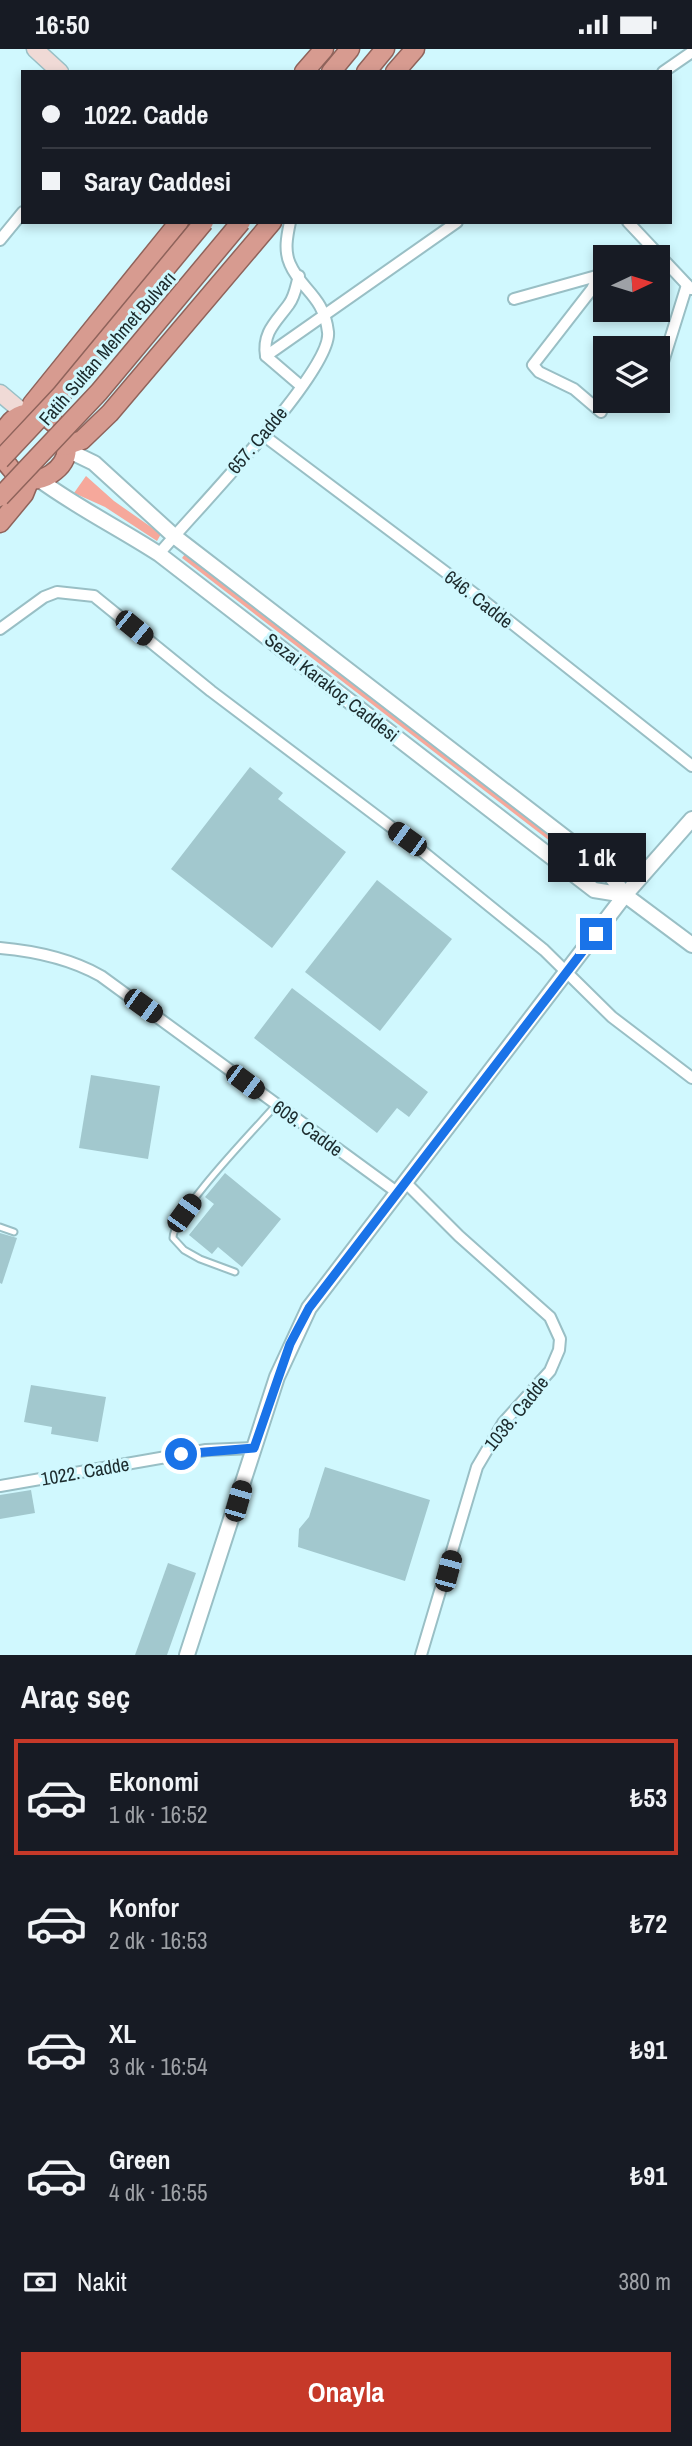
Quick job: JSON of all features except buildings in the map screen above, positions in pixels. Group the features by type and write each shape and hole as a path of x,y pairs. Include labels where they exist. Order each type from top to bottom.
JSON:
{"highway":[{"path":"306,70 324,49"},
{"path":"333,70 350,49"},
{"path":"368,70 385,49"},
{"path":"397,70 415,49"},
{"path":"34,479 12,471 0,447 8,425 27,414 100,317 176,224"},
{"name":"Fatih Sultan Mehmet Bulvarı","path":"0,460 61,395 202,224"},
{"name":"Fatih Sultan Mehmet Bulvarı","path":"0,497 99,392 239,224"},
{"path":"65,447 82,440 110,413 270,224"},
{"path":"0,523 34,479 58,468 65,447 61,430 55,422 46,416 27,414"}],"main road":[{"path":"35,49 58,70"},
{"path":"0,393 27,414"}],"street":[{"path":"666,70 692,53"},
{"path":"0,240 21,214"},
{"path":"290,224 287,256 290,267 315,296 325,314"},
{"path":"266,356 454,224"},
{"path":"630,224 648,245"},
{"path":"670,268 689,287 670,343"},
{"path":"266,356 271,323 290,303 299,277"},
{"path":"514,299 593,277"},
{"path":"593,288 533,365 539,372 574,389 593,405"},
{"name":"657. Cadde","path":"159,554 263,436 301,386 328,344 325,314"},
{"path":"266,356 301,386"},
{"name":"646. Cadde","path":"263,436 480,599 692,766"},
{"name":"Sezai Karakoç Caddesi","path":"65,447 94,463 174,536 606,869 625,895 692,946"},
{"name":"Sezai Karakoç Caddesi","path":"34,479 159,554 594,890 625,895"},
{"path":"0,629 44,597 57,592 94,596 211,691 407,839 544,950 612,1017 692,1078"},
{"path":"187,1655 290,1344 309,1308 625,895 692,819"},
{"name":"609. Cadde","path":"0,948 64,961 101,976 276,1105 402,1188 530,1297 550,1317 559,1332"},
{"name":"1038. Cadde","path":"421,1655 477,1467 503,1423 550,1371 559,1350 559,1332"},
{"name":"1022. Cadde","path":"0,1486 206,1450 254,1448"}],"lane":[{"path":"235,1272 184,1250 173,1238 173,1231 197,1196 276,1105"},
{"path":"0,1227 13,1232"}],"shaded area":[{"path":"86,476 114,501 161,534 157,541 105,507 74,493"},
{"path":"185,554 601,874 598,878 182,558"}],"route":[{"path":"181,1454 254,1448 290,1344 309,1308 596,934"}]}
